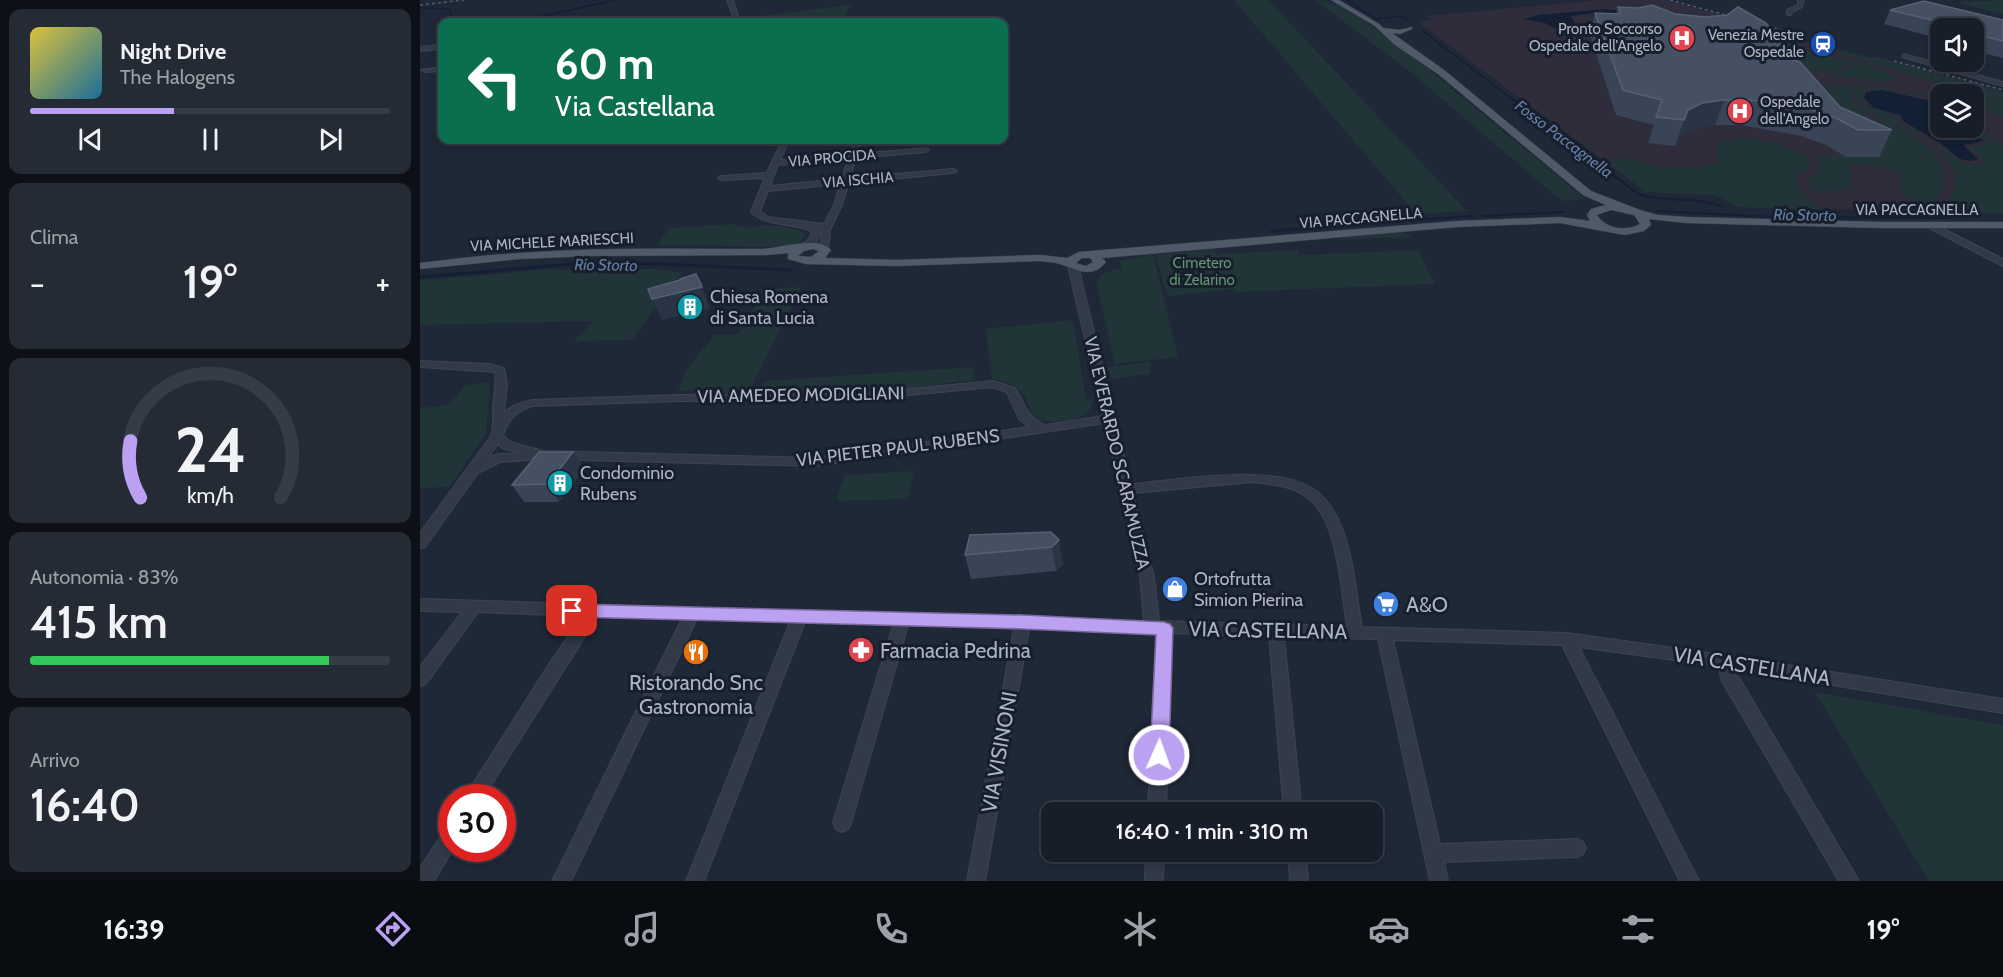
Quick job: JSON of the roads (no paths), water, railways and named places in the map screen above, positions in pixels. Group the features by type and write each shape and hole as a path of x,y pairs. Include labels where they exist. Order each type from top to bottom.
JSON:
{"main road":[{"path":"1334,0 1378,26 1392,31 1410,28 1397,23 1392,31"},
{"path":"1362,18 1392,31 1587,193 1621,208"},
{"path":"1587,193 1594,212 1593,219 1602,226"},
{"name":"VIA PACCAGNELLA","path":"1560,220 1605,208 1621,208 1658,218 1687,220 2003,225"},
{"path":"1635,212 1645,218 1647,223 1645,227"},
{"name":"VIA PACCAGNELLA","path":"1094,263 1165,249 1457,224 1560,220 1627,231 1687,220"},
{"path":"873,263 839,256 813,246 798,251 808,261 873,263 1079,255 1094,263"},
{"path":"808,261 822,255 825,249"},
{"name":"VIA MICHELE MARIESCHI","path":"420,266 550,254 798,251"},
{"path":"1071,265 1072,259 1079,255"},
{"path":"1040,258 1062,260 1079,269 1094,263"}],"street":[{"path":"730,0 737,18"},
{"path":"1789,14 1789,11 1800,6 1801,0"},
{"path":"420,49 438,47"},
{"path":"1904,56 2003,84"},
{"path":"424,70 438,69"},
{"path":"783,144 755,209 757,215 766,219 820,225 825,231"},
{"path":"825,249 825,231 838,205 857,144"},
{"name":"VIA PROCIDA","path":"774,163 925,150"},
{"name":"VIA ISCHIA","path":"763,189 953,171"},
{"path":"722,178 769,175"},
{"path":"789,222 809,226 816,232 814,240 798,251"},
{"path":"1930,225 2003,263"},
{"path":"1077,279 1094,263"},
{"name":"VIA EVERARDO SCARAMUZZA","path":"1071,265 1077,279 1158,628 1157,802"},
{"path":"420,364 495,368 501,373 502,396 498,402 499,439 420,543"},
{"name":"VIA AMEDEO MODIGLIANI","path":"502,396 513,399 595,400 857,397 993,384 1011,390 1023,418"},
{"name":"VIA AMEDEO MODIGLIANI","path":"500,423 522,405 595,400"},
{"path":"982,437 1014,430 1023,418 1032,425 1047,429"},
{"name":"VIA PIETER PAUL RUBENS","path":"473,472 487,462 498,459 543,454 816,462 1108,419"},
{"name":"VIA PIETER PAUL RUBENS","path":"499,439 517,449 543,454"},
{"path":"1125,489 1269,478 1299,486 1323,503 1336,526 1356,632"},
{"name":"VIA CASTELLANA","path":"420,605 1567,639 1724,661 2003,706"},
{"path":"420,679 473,608"},
{"path":"482,784 593,611"},
{"path":"561,881 692,614"},
{"path":"695,881 800,616"},
{"path":"842,823 903,620"},
{"name":"VIA VISINONI","path":"976,881 1023,622"},
{"path":"1276,629 1292,802"},
{"path":"1384,633 1439,881"},
{"path":"1567,639 1690,881"},
{"path":"1724,661 1728,676 1850,881"},
{"path":"1433,853 1577,848"},
{"path":"423,881 438,857"},
{"path":"1154,881 1155,862"},
{"path":"1298,862 1299,881"}],"water":[{"path":"1606,9 1627,12 1625,14 1595,13 1571,16 1575,25 1554,28 1545,23 1524,19 1539,15"},
{"path":"1881,90 1930,101 1930,137 1903,121 1900,115 1874,108 1864,98 1866,92"},
{"path":"1932,138 1979,138 1984,141 1963,145 1978,159 1971,161 1960,159"}],"waterway":[{"path":"420,8 450,9 451,17 455,18 534,18 616,0"},
{"name":"Fosso Paccagnella","path":"1347,0 1376,19 1401,16 1409,21"},
{"name":"Fosso Paccagnella","path":"1423,31 1512,99"},
{"name":"Fosso Paccagnella","path":"1510,97 1638,194 1648,197 1700,201 1721,206"},
{"name":"Rio Storto","path":"1657,211 1774,217 1953,218"},
{"name":"Rio Storto","path":"1482,216 1564,212"},
{"name":"Rio Storto","path":"1358,224 1347,225 1473,216"},
{"name":"Rio Storto","path":"1272,231 1338,226"},
{"name":"Rio Storto","path":"420,277 574,264 661,264 792,270"}],"railway":[{"path":"420,5 464,0"},
{"path":"1670,0 1781,30"},
{"path":"1894,61 2003,90"}],"place":[{"name":"Pronto Soccorso Ospedale dell'Angelo","path":"1682,38"},
{"name":"Venezia Mestre Ospedale","path":"1823,44"},
{"name":"Ospedale dell'Angelo","path":"1740,111"},
{"name":"Chiesa Romena di Santa Lucia","path":"690,307"},
{"name":"Condominio Rubens","path":"560,483"},
{"name":"Ortofrutta Simion Pierina","path":"1175,589"},
{"name":"A&O","path":"1386,604"},
{"name":"Farmacia Pedrina","path":"861,650"},
{"name":"Ristorando Snc Gastronomia","path":"696,652"}],"park label":[{"name":"Cimetero di Zelarino","path":"1202,272"}]}
